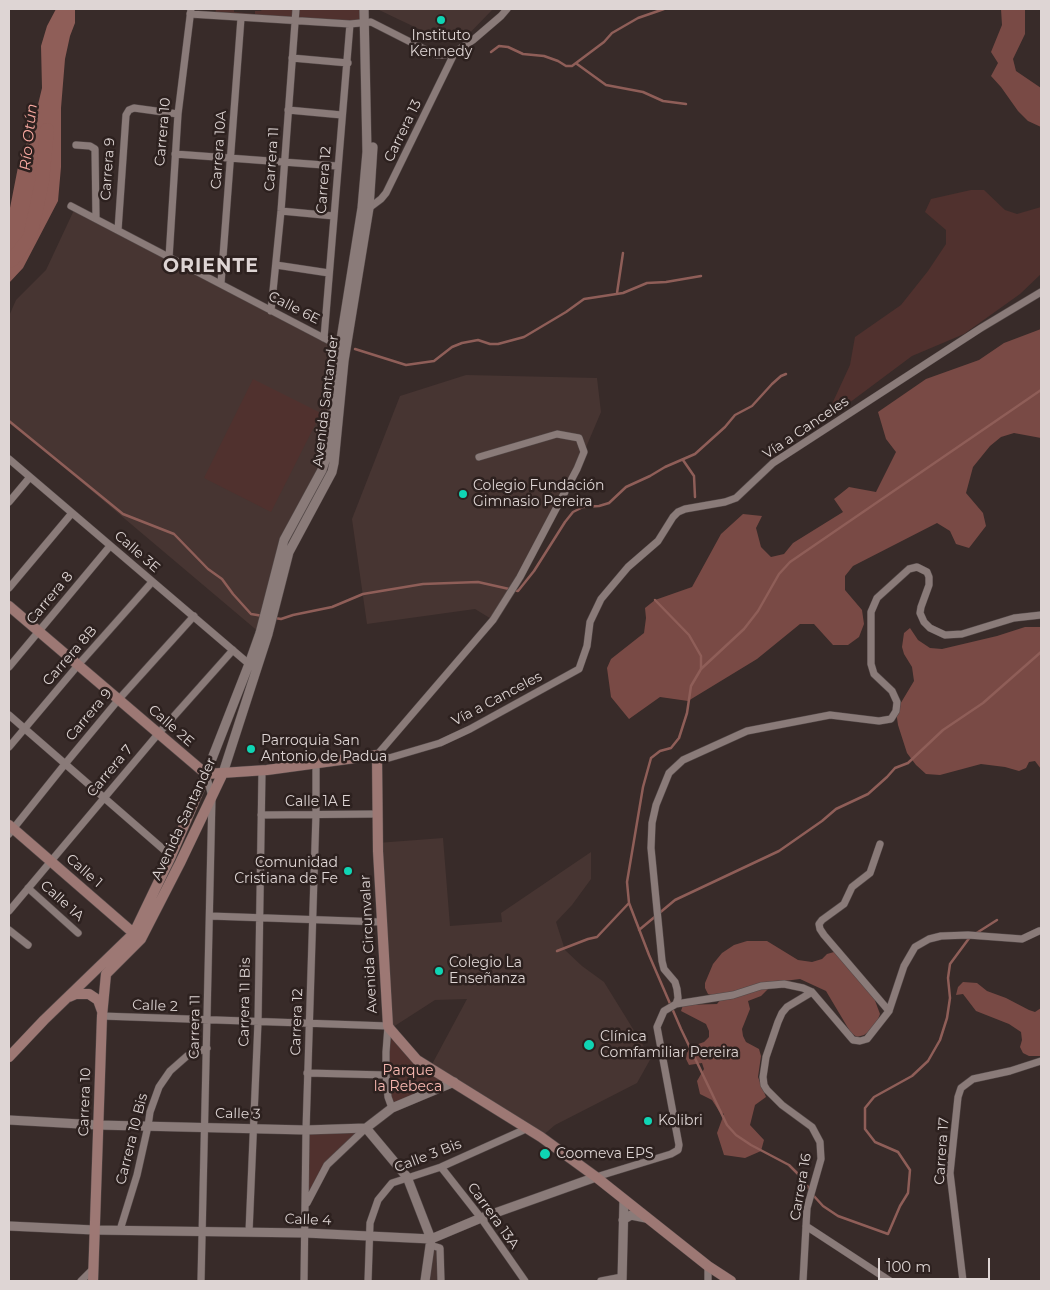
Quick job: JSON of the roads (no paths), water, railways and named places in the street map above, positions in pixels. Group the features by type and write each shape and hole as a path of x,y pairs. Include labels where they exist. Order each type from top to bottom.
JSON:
{"main road":[{"name":"Calle 2E","path":"9,606 206,774"},
{"path":"206,774 262,771 377,755"},
{"name":"Avenida Circunvalar","path":"377,755 376,814 381,922 389,1027 417,1060 528,1128 596,1177 647,1219 730,1281"},
{"name":"Avenida Santander","path":"137,936 223,773"},
{"name":"Avenida Santander","path":"137,936 206,774"},
{"name":"Calle 1","path":"10,830 51,861 137,936"},
{"path":"9,1057 64,1000 137,936"},
{"name":"Carrera 10","path":"93,1281 102,1016 106,974 137,936"},
{"path":"64,1000 76,994 89,994 98,1000 102,1016"}],"street":[{"name":"Carrera 11","path":"271,311 281,212 296,9"},
{"name":"Avenida Santander","path":"364,9 368,22"},
{"name":"Avenida Santander","path":"206,774 250,664 284,540 322,470 326,458 373,153 368,22 370,9"},
{"path":"191,11 240,18 350,24 368,22 436,55 445,56 473,40 507,9"},
{"name":"Carrera 10","path":"169,258 178,114 191,11"},
{"name":"Carrera 10A","path":"221,283 240,18"},
{"name":"Carrera 12","path":"324,338 350,24"},
{"name":"Carrera 13","path":"366,208 386,193 455,52"},
{"path":"292,58 348,63"},
{"name":"Carrera 9","path":"118,230 126,115 129,110 134,108 178,114"},
{"path":"288,110 342,115"},
{"path":"76,145 90,146 95,149 96,218"},
{"path":"175,154 337,166"},
{"name":"Calle 6E","path":"71,206 342,347"},
{"path":"281,212 334,216"},
{"path":"276,265 330,272"},
{"name":"Vía a Canceles","path":"377,755 389,758 440,743 470,729 579,669 587,646 590,622 601,599 628,567 658,541 678,512 736,498 773,463 1041,292"},
{"name":"Avenida Santander","path":"223,773 268,634 288,552 332,472 342,347"},
{"path":"377,755 493,620 520,577 577,469 584,452 579,438 557,434 479,457"},
{"name":"Calle 3E","path":"9,459 250,664"},
{"path":"9,502 30,478"},
{"path":"9,588 72,513"},
{"name":"Carrera 8","path":"9,668 110,546"},
{"path":"676,1004 678,998 677,988 675,982 664,969 662,961 651,848 652,823 656,805 669,773 682,760 747,730 830,715 879,721 891,719 896,712 897,702 892,691 874,674 871,664 871,612 878,598 909,569 917,567 927,572 929,585 920,607 920,613 924,622 930,628 945,635 962,634 1014,618 1041,615"},
{"name":"Carrera 8B","path":"9,747 152,582"},
{"name":"Carrera 9","path":"10,830 119,699 194,616"},
{"name":"Carrera 7","path":"9,910 158,734 233,650"},
{"path":"9,715 171,856"},
{"name":"Carrera 12","path":"304,1281 307,1073 310,1024 316,763"},
{"name":"Carrera 11 Bis","path":"249,1232 258,1022 262,771"},
{"name":"Carrera 11","path":"201,1281 212,797 206,774"},
{"name":"Calle 1A E","path":"261,814 376,814"},
{"path":"880,844 870,873 852,887 844,904 819,924 824,935 889,1011"},
{"name":"Calle 1A","path":"28,888 78,933"},
{"path":"210,916 381,922"},
{"path":"9,930 28,945"},
{"path":"596,1177 671,1154 678,1150 679,1145 657,1027 664,1011 676,1004 733,995 761,986 784,984 812,992 853,1040 860,1041 867,1039 889,1011 904,966 915,947 929,939 941,936 968,935 1022,939 1039,931"},
{"name":"Carrera 16","path":"803,1281 806,1208 821,1160 820,1142 812,1127 782,1105 764,1085 765,1066 778,1022 787,1007 812,992"},
{"name":"Calle 2","path":"102,1016 389,1027"},
{"path":"389,1027 386,1075 388,1097 392,1108"},
{"name":"Carrera 10 Bis","path":"120,1230 137,1175 150,1112 159,1087 170,1071 187,1056 207,1048"},
{"name":"Carrera 17","path":"963,1281 950,1173 958,1097 961,1088 973,1080 1041,1061"},
{"path":"307,1073 386,1075"},
{"path":"306,1206 327,1165 366,1128 392,1108 454,1082"},
{"name":"Calle 3","path":"9,1120 98,1125 306,1130 366,1128"},
{"path":"366,1128 407,1177 431,1242 425,1281"},
{"name":"Calle 3 Bis","path":"368,1281 370,1223 378,1200 392,1183 441,1166 528,1128"},
{"name":"Carrera 13A","path":"441,1166 481,1218 525,1281"},
{"name":"Calle 4","path":"9,1226 94,1230 306,1232 431,1242 481,1218 596,1177"},
{"path":"601,1281 622,1279 624,1200"},
{"path":"623,1220 635,1215 647,1219"},
{"path":"806,1226 890,1281"},
{"path":"431,1242 440,1248 441,1281"},
{"path":"708,1266 708,1281"},
{"path":"81,1281 93,1268"}],"water":[{"name":"Río Otún","path":"56,9 75,9 75,23 65,59 61,108 61,167 58,201 23,268 9,283 9,213 18,167 30,134 42,88 41,46 47,26","holes":["47,146 50,150 40,219 31,236 29,236 43,151"]}],"waterway":[{"path":"491,52 499,46 508,47 523,54 544,56 566,66 572,66 604,42 612,33 638,18 664,9"},
{"path":"577,64 606,85 643,92 663,101 686,104"},
{"name":"Río Otún","path":"9,261 13,259 30,237 42,182 47,130"},
{"path":"617,293 623,253"},
{"path":"355,349 406,365 434,361 452,347 462,343 478,340 490,344 498,344 524,337 584,299 623,293 647,283 701,276"},
{"path":"275,618 281,619 332,607 363,594 423,584 478,582 518,591 534,571 573,512 583,507 609,503 626,487 695,454 725,427 735,415 752,406 772,384 786,374"},
{"path":"810,1190 789,1165 751,1145 736,1135 727,1125 681,1029 629,903 627,882 643,787 651,758 660,751 671,748 679,738 687,713 691,686 701,669 744,629 758,611 779,574 790,562 1041,390"},
{"path":"9,421 123,514 174,534 208,569 222,579 251,614 263,616"},
{"path":"683,460 694,476 695,497"},
{"path":"655,600 689,635 701,656 701,669"},
{"path":"639,930 675,900 779,851 836,809 868,794 895,768 908,763 943,730 983,703 1041,652"},
{"path":"557,951 597,937 629,903"},
{"path":"975,934 997,920"},
{"path":"813,1195 823,1206 838,1216 888,1234 908,1193 910,1170 898,1152 875,1142 865,1129 865,1108 874,1097 912,1076 928,1061 940,1040 947,1018 950,998 948,978 950,964 970,937"}],"place":[{"name":"Instituto Kennedy","path":"441,20"},
{"name":"Colegio Fundación Gimnasio Pereira","path":"463,494"},
{"name":"Parroquia San Antonio de Padua","path":"251,749"},
{"name":"Comunidad Cristiana de Fe","path":"348,871"},
{"name":"Colegio La Enseñanza","path":"439,971"},
{"name":"Clínica Comfamiliar Pereira","path":"589,1045"},
{"name":"Kolibri","path":"648,1121"},
{"name":"Coomeva EPS","path":"545,1154"}],"district":[{"name":"ORIENTE","path":"211,266"}],"park label":[{"name":"Parque la Rebeca","path":"408,1080"}]}
